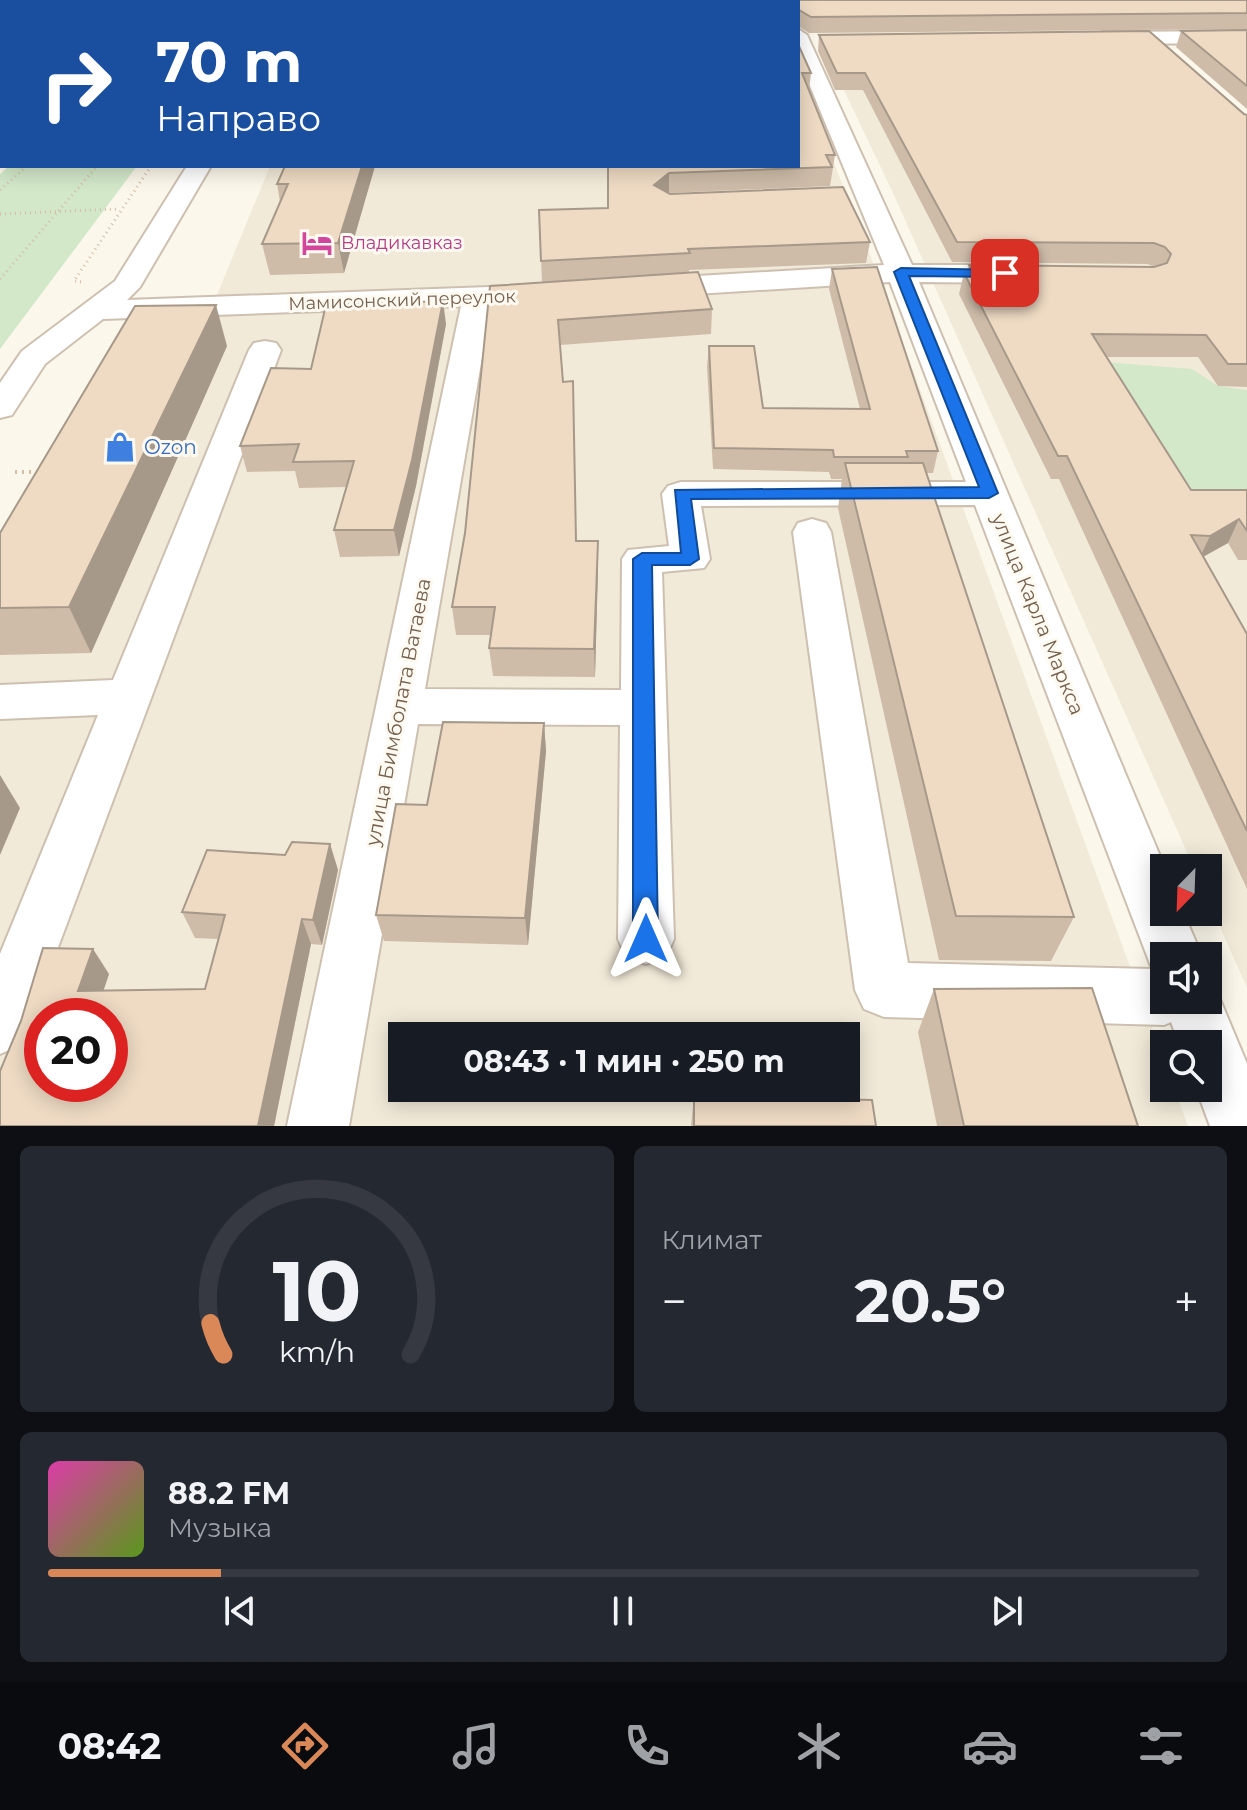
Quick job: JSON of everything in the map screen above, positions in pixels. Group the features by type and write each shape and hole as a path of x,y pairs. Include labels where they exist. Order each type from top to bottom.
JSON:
{"street":[{"path":"1087,39 1247,37"},
{"path":"1150,38 1169,55"},
{"name":"улица Карла Маркса","path":"804,40 856,196 901,272 1168,942"},
{"path":"0,408 33,358 126,287 198,168"},
{"path":"619,289 901,272 1041,274"},
{"name":"Мамисонский переулок","path":"96,310 477,298 572,292"},
{"name":"улица Бимболата Ватаева","path":"318,1126 477,298"},
{"path":"0,1025 265,350"},
{"path":"646,939 646,708 642,559 690,559 681,494 989,493"},
{"path":"812,532 884,990 1150,997"},
{"path":"0,702 128,697"},
{"path":"399,706 646,708"},
{"path":"1197,1014 1241,1126"}],"path":[{"path":"0,190 25,168"},
{"path":"0,279 95,168"},
{"path":"126,287 74,281 150,168"},
{"path":"0,214 120,209"},
{"path":"15,472 56,473"}],"shaded area":[{"path":"801,0 1046,0 1078,5 1247,156 1247,988 1220,926 1222,926 1222,854 1188,854 893,193"},
{"path":"800,76 886,296 1153,1030 1150,1030 1150,1102 1179,1102 1188,1126 0,1126 0,578 203,329 269,168 800,168"}],"green space":[{"path":"7,168 136,168 0,349 0,174"},
{"path":"1104,362 1192,369 1218,386 1247,390 1247,506 1157,507"}],"building":[{"path":"800,0 1247,0 1247,13 811,17 800,11"},
{"path":"1247,30 1247,86 1181,31"},
{"path":"1149,31 1247,115 1247,364 1228,364 1206,335 1092,334 1191,490 1247,490 1247,531 1239,519 1210,536 1191,535 1247,634 1247,831 1067,456 1058,456 964,273 973,273 969,265 1154,267 1167,263 1171,254 1165,247 1154,243 957,242 865,73 837,73 819,35"},
{"path":"800,48 811,73 802,73 835,155 826,155 832,167 669,173 654,185 670,194 843,187 870,242 688,249 690,253 541,261 539,210 608,208 608,168 800,168"},
{"path":"284,168 361,168 338,243 262,244 288,184 277,184"},
{"path":"877,267 938,451 906,451 908,457 834,457 833,450 714,448 709,346 754,346 763,408 870,409 832,269"},
{"path":"698,272 712,309 558,320 563,382 573,381 576,541 598,541 594,649 489,648 495,607 452,607 465,533 490,286"},
{"path":"443,301 412,460 394,530 334,530 354,461 293,462 299,444 240,446 271,368 311,369 326,305"},
{"path":"216,305 69,607 0,608 0,533 135,306"},
{"path":"845,463 923,463 1074,917 956,916"},
{"path":"443,722 544,723 525,918 376,915 396,804 427,805"},
{"path":"292,842 330,844 313,920 302,919 258,1126 0,1126 0,1071 24,1011 24,1102 128,1102 128,998 28,998 43,948 93,949 78,991 205,989 225,915 182,912 207,850 285,855"},
{"path":"1092,988 1138,1126 964,1126 934,989"},
{"path":"860,1100 872,1100 876,1126 694,1126 694,1102"}],"place":[{"name":"Владикавказ","path":"317,243"},
{"name":"Ozon","path":"120,447"}],"route":[{"path":"646,939 647,728 642,559 690,559 681,494 989,493 901,272 1005,273"}]}
